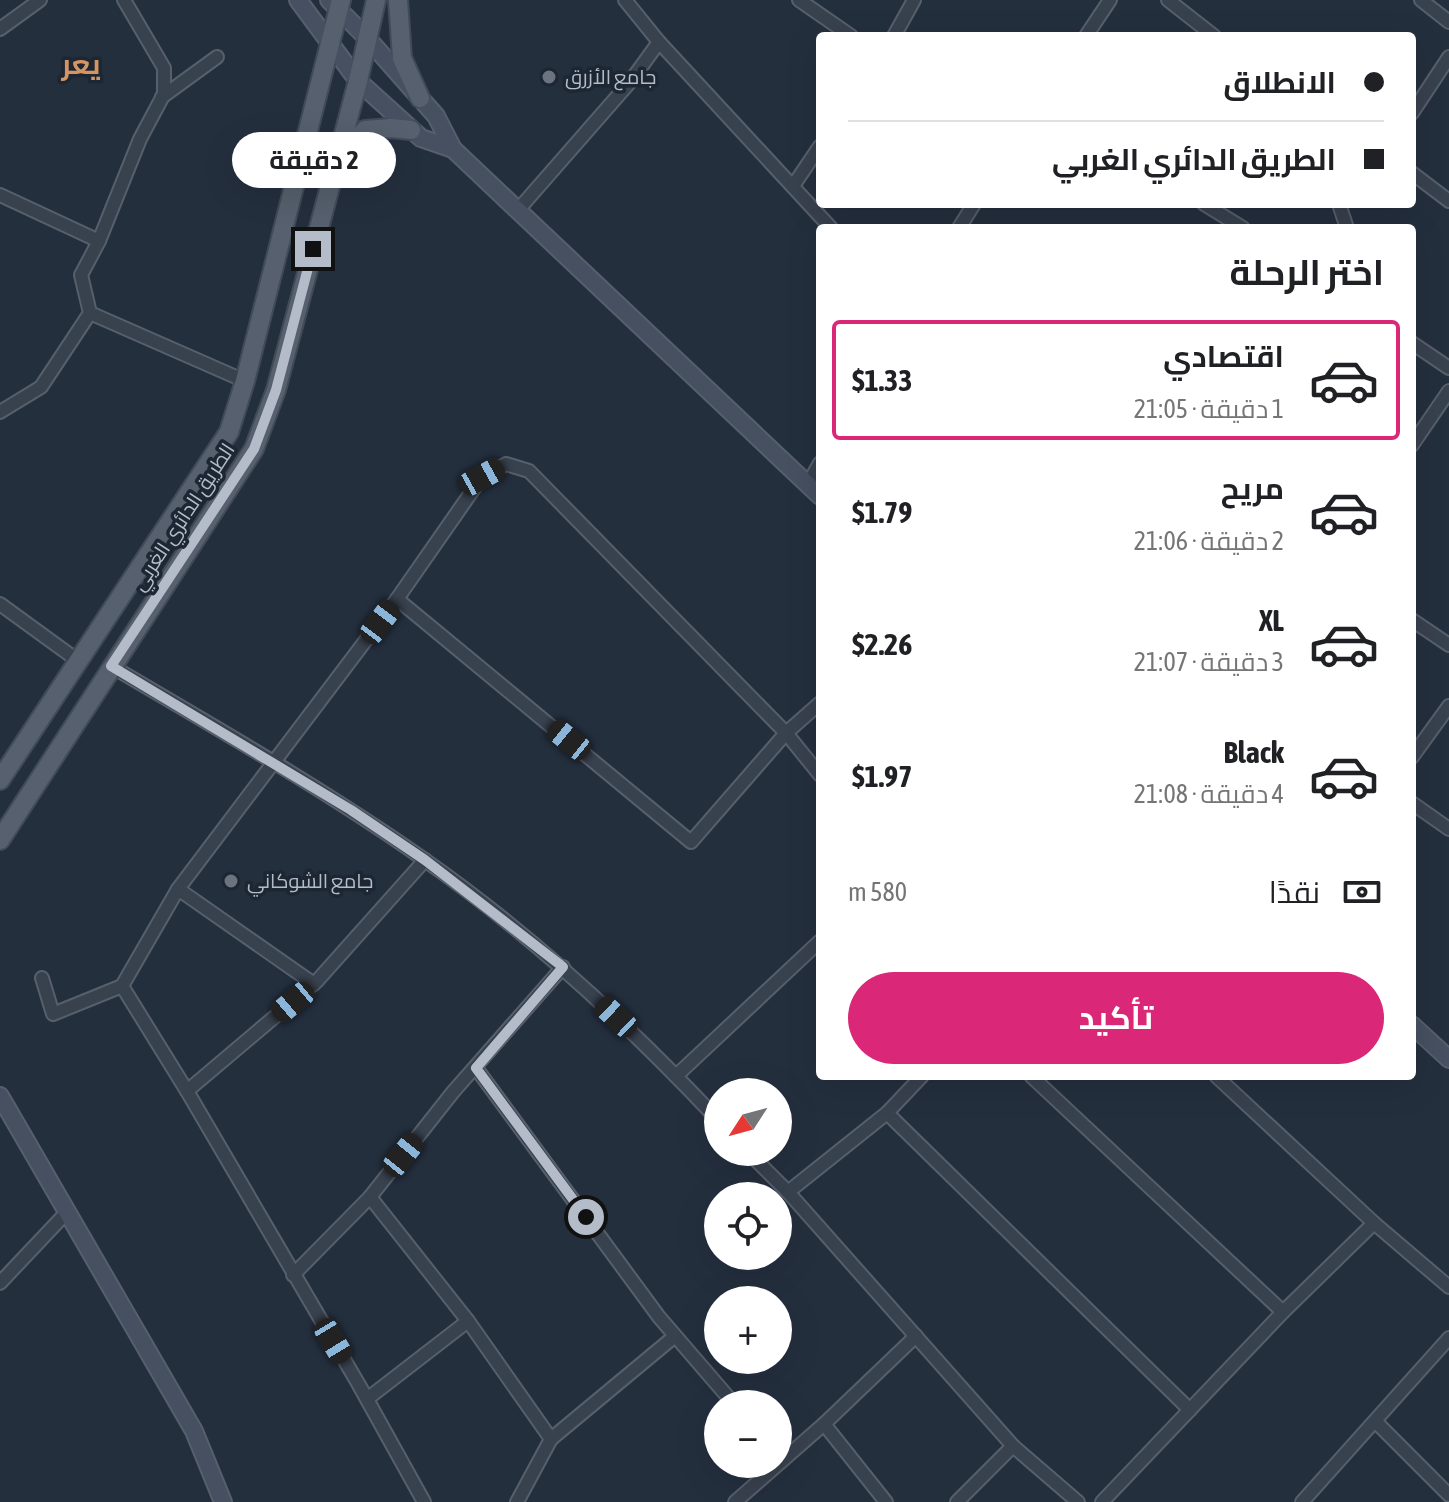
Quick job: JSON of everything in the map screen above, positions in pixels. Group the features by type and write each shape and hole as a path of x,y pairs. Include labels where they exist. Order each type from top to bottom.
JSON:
{"main road":[{"name":"الطريق الدائري الغربي","path":"0,840 254,449 276,390 358,81 376,0"},
{"path":"398,0 402,58 420,98"},
{"name":"الطريق الدائري الغربي","path":"0,780 229,432 245,381 330,45 336,3"},
{"path":"336,165 365,130 411,130"}],"street":[{"path":"0,29 40,0"},
{"path":"0,412 41,387 90,313 81,275 99,241 140,139 162,97 164,68 124,0"},
{"path":"298,0 358,81 421,138 453,149"},
{"path":"625,0 659,42 827,224"},
{"path":"799,0 845,32"},
{"path":"896,32 914,0"},
{"path":"1089,32 1110,0"},
{"path":"1168,0 1209,32"},
{"path":"1421,0 1449,22"},
{"path":"336,3 436,116 453,149 814,491"},
{"path":"518,210 630,82 659,42"},
{"path":"162,97 217,57"},
{"path":"1416,107 1449,57"},
{"path":"793,186 816,152"},
{"path":"1416,176 1449,201"},
{"path":"0,195 99,241"},
{"path":"1210,208 1236,224"},
{"path":"90,313 245,381"},
{"path":"1416,346 1449,368"},
{"path":"1416,439 1449,391"},
{"path":"42,978 53,1014 122,986 178,889 397,599 482,477 506,464 529,471 786,733 816,770"},
{"path":"397,599 691,842 786,733 816,707"},
{"path":"0,604 77,660"},
{"path":"1416,623 1449,645"},
{"path":"111,666 351,810 425,860 563,967 704,1105"},
{"path":"1416,751 1449,706"},
{"path":"1416,806 1449,829"},
{"path":"187,1091 314,984 425,860"},
{"path":"178,889 314,984"},
{"path":"676,1076 816,945"},
{"path":"293,1275 370,1197 453,1092 563,967"},
{"path":"122,986 187,1091 424,1502"},
{"path":"1416,1029 1449,1059"},
{"path":"476,1068 675,1336 722,1390"},
{"path":"792,1189 887,1113 918,1080"},
{"path":"1035,1080 1283,1312"},
{"path":"1220,1080 1374,1223 1449,1287"},
{"path":"0,1096 194,1431 223,1502"},
{"path":"887,1113 1190,1410"},
{"path":"762,1166 778,1182"},
{"path":"792,1196 1013,1446 1078,1502"},
{"path":"370,1197 468,1321 551,1439"},
{"path":"0,1283 68,1211"},
{"path":"1102,1502 1283,1312 1374,1223"},
{"path":"367,1399 468,1321"},
{"path":"517,1502 551,1439 675,1336"},
{"path":"792,1449 824,1424 916,1336"},
{"path":"1302,1502 1449,1338"},
{"path":"1376,1422 1449,1495"},
{"path":"824,1424 886,1502"},
{"path":"957,1502 1013,1446"},
{"path":"735,1502 760,1478"}],"place":[{"name":"جامع الأزرق","path":"549,77"},
{"name":"جامع الشوكاني","path":"231,881"}],"district":[{"name":"يعر","path":"81,64"}],"route":[{"path":"313,249 276,390 254,449 111,666 351,810 425,860 563,967 476,1068 586,1217"}]}
